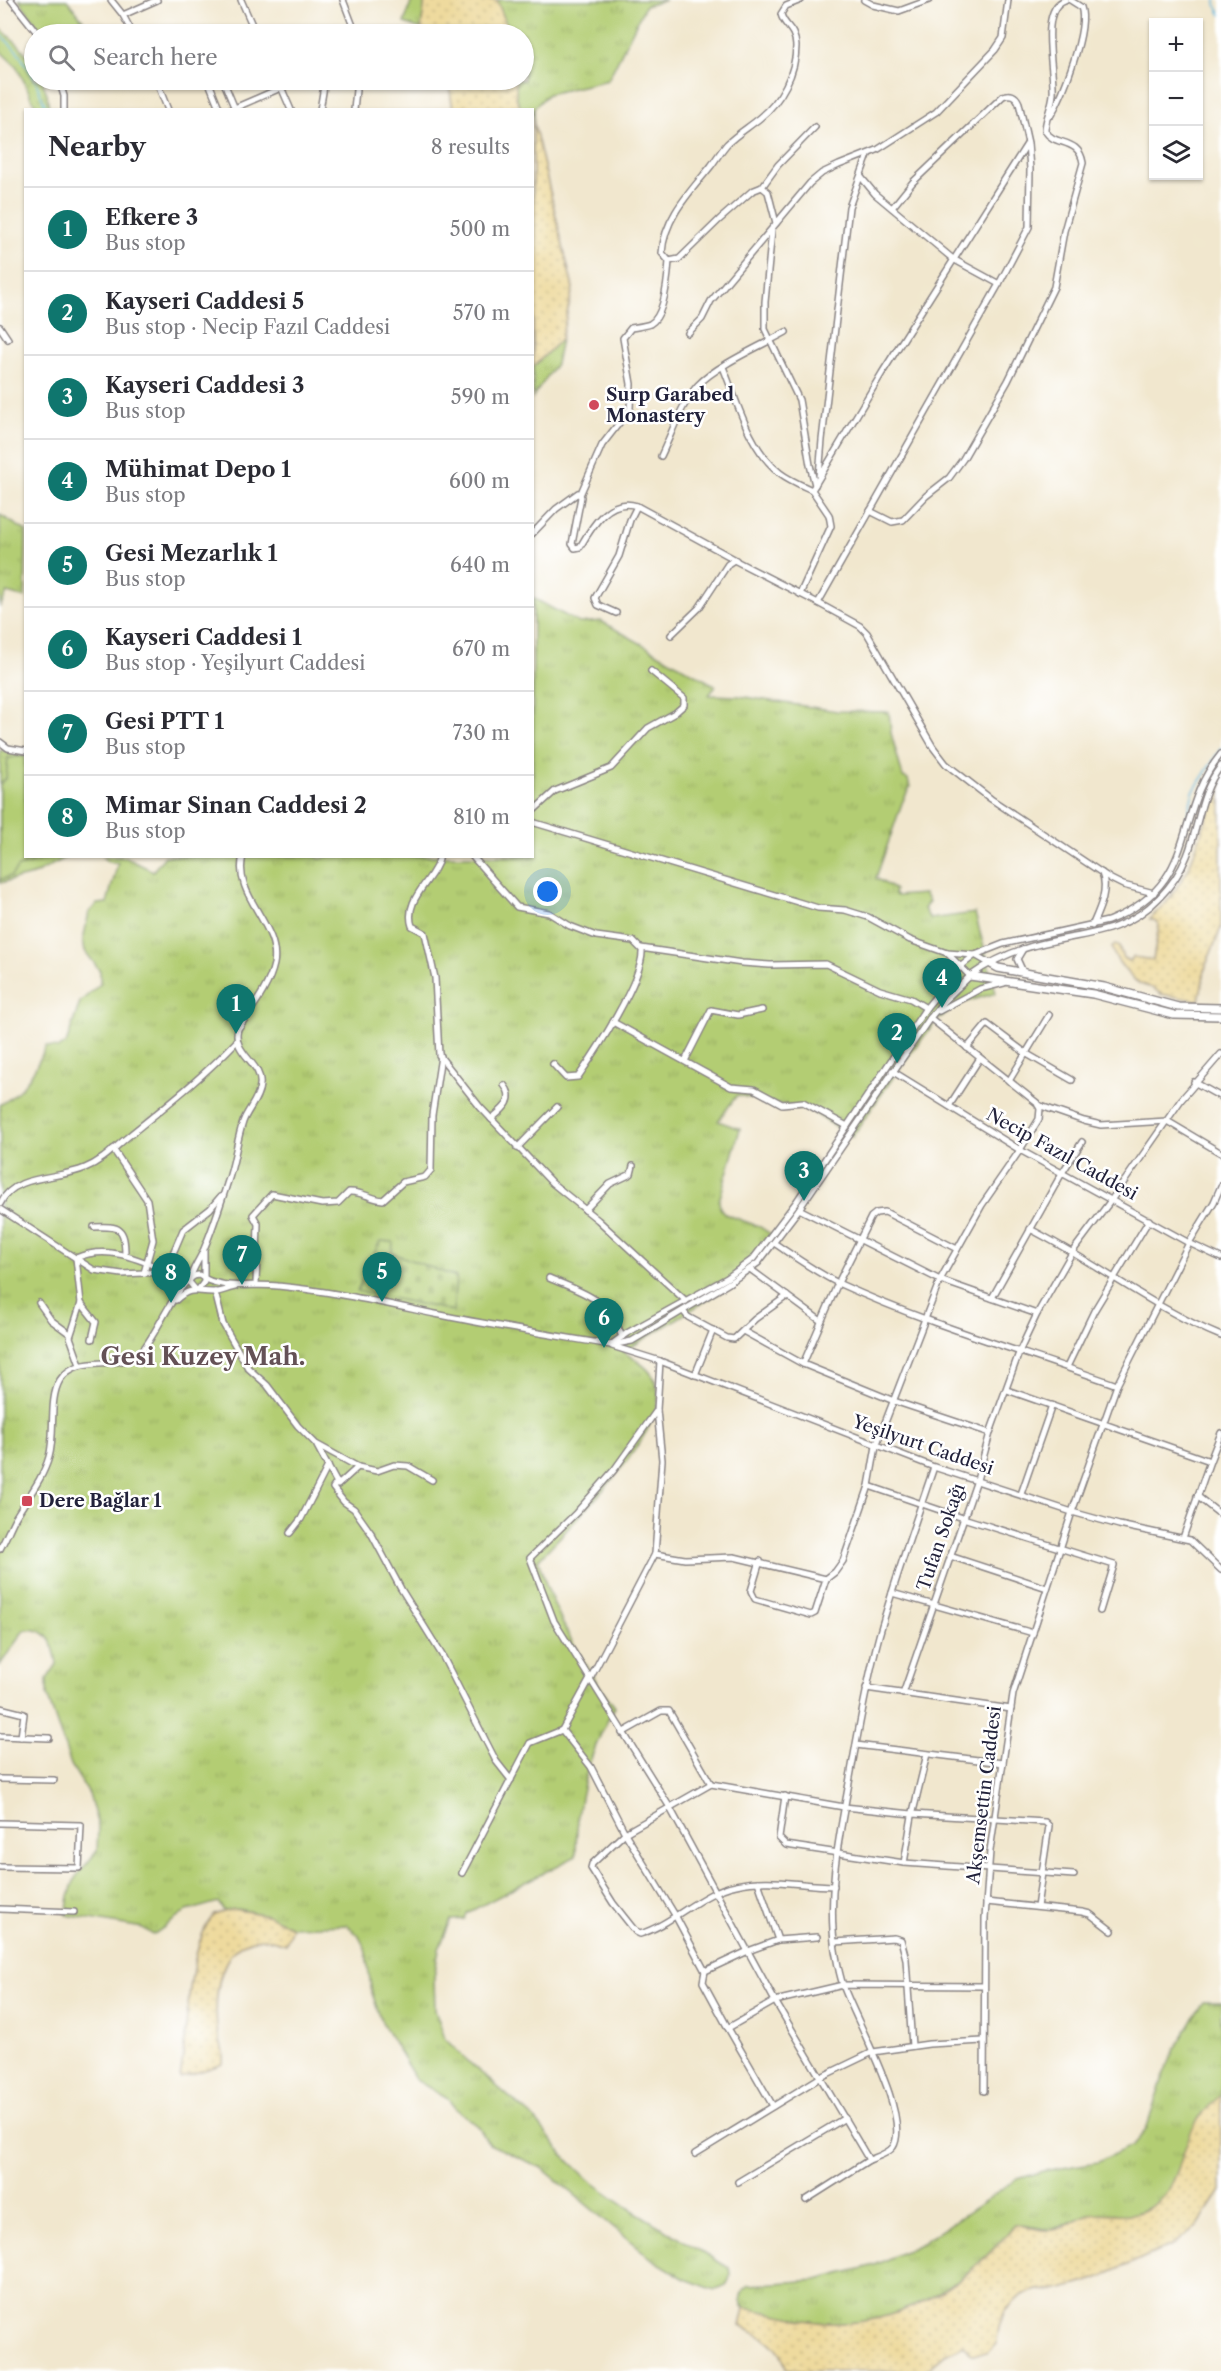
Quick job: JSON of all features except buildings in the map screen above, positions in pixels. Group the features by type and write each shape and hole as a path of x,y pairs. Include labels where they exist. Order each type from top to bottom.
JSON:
{"main road":[{"path":"989,963 998,968 1104,987 1178,1007 1221,1008"},
{"path":"970,976 1093,994 1191,1017 1221,1016"}],"street":[{"path":"11,0 30,24"},
{"path":"111,0 128,24"},
{"path":"123,15 157,0"},
{"path":"241,0 252,24"},
{"path":"343,0 352,24"},
{"path":"801,0 786,6 781,14 793,32 796,43 795,57 786,86 770,109 728,144 677,209 669,226 662,250 669,261 668,284 656,318 649,324 631,328 623,338 631,384 630,409 602,445 580,495 572,544 575,548 579,547 591,528 610,509 627,503 638,506 860,626 867,633 938,756 992,800 1123,885 1154,893"},
{"path":"864,0 873,5 899,11 929,0"},
{"path":"688,333 702,319 711,301 794,201 822,173 868,155 924,122 936,112 995,50 1003,38 1008,0"},
{"path":"870,511 892,522 903,520 918,503 957,469 1008,381 1054,287 1064,231 1083,163 1075,147 1046,134 1053,93 1050,22 1055,6 1065,0"},
{"path":"1046,124 1058,103 1070,73 1083,22 1081,7 1070,0"},
{"path":"62,90 63,108"},
{"path":"160,90 167,108"},
{"path":"212,90 219,108"},
{"path":"226,90 233,108"},
{"path":"235,108 274,90"},
{"path":"282,90 290,108"},
{"path":"320,108 323,90"},
{"path":"354,108 356,90"},
{"path":"818,603 1029,227 1028,143 1017,100 1012,95 1003,96 920,175 892,208"},
{"path":"669,261 679,259 752,191 762,187 778,165 815,127"},
{"path":"814,488 953,259 1028,143"},
{"path":"819,477 849,207 868,155"},
{"path":"861,177 875,194 953,259 999,284"},
{"path":"762,187 768,192 776,223"},
{"path":"772,230 764,318 769,341 792,382 799,400 814,488 829,515 831,526 800,594"},
{"path":"0,327 8,339"},
{"path":"661,456 688,398 708,375 786,332"},
{"path":"723,367 754,440 766,458 779,472 814,488"},
{"path":"534,532 556,508 575,494 580,495"},
{"path":"616,613 598,605 595,598 619,555 630,520 638,506"},
{"path":"670,635 699,608 729,562 737,560"},
{"path":"534,810 555,792 611,768 648,728 684,705 684,698 651,671"},
{"path":"0,742 8,747 24,751"},
{"path":"610,1345 727,1278 753,1259 797,1201 926,1008 960,966 975,955 1003,944 1092,926 1123,915 1154,893 1172,870 1180,855 1197,792 1221,754"},
{"path":"610,1345 632,1341 758,1263 799,1209 930,1018 970,976 989,963 1024,948 1112,929 1148,909 1170,886 1187,857 1210,782 1221,766"},
{"path":"534,823 818,908 845,910 868,917 910,940 947,953 975,955 989,963"},
{"path":"242,1285 215,1292 196,1290 190,1285 190,1280 193,1268 204,1250 236,1160 243,1120 261,1085 257,1071 237,1041 237,1029 266,986 274,965 275,947 242,881 240,871 243,858"},
{"path":"439,858 435,870 417,895 410,919 412,926 425,933 430,953 438,1012 437,1046 441,1056 516,1148 552,1183 686,1301"},
{"path":"474,858 517,907 545,912 591,935 633,941 641,948 742,963 826,964 880,990 911,999 926,1008"},
{"path":"1092,926 1104,892 1105,884 1100,870"},
{"path":"553,1064 566,1078 578,1077 613,1022 640,964 641,948"},
{"path":"1024,948 1017,959 1020,968 1028,974"},
{"path":"947,953 970,976"},
{"path":"930,1018 942,1008 980,989 1000,983 1019,982"},
{"path":"686,1061 711,1010 738,1015 762,1010"},
{"path":"1009,1081 1049,1015"},
{"path":"930,1018 1038,1105 1101,1125 1167,1121 1221,1153"},
{"path":"613,1022 731,1086 754,1089 782,1104 803,1102 847,1126"},
{"path":"968,1048 987,1024 1027,1054 1072,1080"},
{"path":"0,1204 4,1195 15,1186 86,1168 114,1149 209,1070 237,1041"},
{"name":"Tufan Sokağı","path":"934,1603 977,1480 990,1433 1020,1350 1037,1314 1073,1251 1194,1082 1221,1054"},
{"path":"256,1284 258,1224 253,1215 272,1194 322,1204 338,1203 349,1192 383,1200 403,1182 425,1177 430,1170 433,1154 432,1115 441,1056"},
{"path":"949,1106 980,1058"},
{"name":"Necip Fazıl Caddesi","path":"892,1071 1020,1150 1189,1243 1221,1258"},
{"path":"1194,1082 1221,1097"},
{"path":"491,1119 508,1103 508,1092 504,1085"},
{"path":"760,1562 751,1591 754,1599 811,1615 815,1613 826,1579 843,1561 869,1486 876,1446 923,1318 940,1280 982,1205 1039,1119 1038,1105"},
{"path":"516,1148 557,1107"},
{"path":"992,1298 1062,1173 1082,1142"},
{"path":"114,1149 147,1200 153,1239 144,1273"},
{"path":"585,1210 610,1184 631,1174 633,1166"},
{"path":"165,1272 183,1230 210,1209 228,1182"},
{"name":"Akşemsettin Caddesi","path":"984,2091 986,1902 995,1818 1013,1694 1071,1512 1117,1385 1157,1304 1221,1186"},
{"path":"1214,1202 1221,1205"},
{"path":"0,1209 97,1271 114,1274 165,1272"},
{"path":"799,1209 940,1280 1037,1314"},
{"path":"803,1364 838,1283 871,1217 881,1212 957,1249"},
{"path":"1067,1366 1094,1311 1149,1220"},
{"path":"94,1227 115,1226 125,1239 125,1255"},
{"path":"1030,1229 1073,1251 1184,1321 1221,1336"},
{"path":"774,1243 838,1283 923,1318 1117,1385"},
{"path":"173,1303 183,1294 203,1287 204,1250"},
{"path":"76,1258 101,1252 125,1255 190,1280"},
{"path":"76,1258 81,1303 70,1339 80,1365"},
{"path":"750,1269 821,1322"},
{"path":"0,1549 14,1520 35,1488 50,1456 56,1387 62,1377 80,1365 126,1360 138,1354 182,1286 197,1275 215,1284 242,1285"},
{"path":"549,1278 602,1303 612,1316 622,1337"},
{"name":"Yeşilyurt Caddesi","path":"242,1285 256,1284 345,1294 437,1314 610,1345 660,1361 934,1467 1022,1494 1071,1512 1190,1540 1221,1570"},
{"path":"215,1292 223,1324 248,1368 267,1385 298,1426 316,1444 358,1467 377,1471 394,1465 408,1466 432,1480"},
{"path":"683,1311 688,1317 732,1339 787,1296"},
{"path":"39,1303 51,1320 70,1334"},
{"path":"81,1303 96,1322 92,1339"},
{"path":"694,1375 712,1330"},
{"path":"743,1331 803,1364 894,1401 990,1433"},
{"path":"462,1873 530,1743 562,1730 655,1554 662,1460 657,1410 660,1361"},
{"path":"1007,1390 1210,1461"},
{"path":"1022,1494 1052,1405"},
{"path":"657,1410 614,1470 576,1513 530,1558 554,1621 669,1806 775,2001 869,2160"},
{"path":"1183,1538 1221,1433"},
{"path":"316,1444 338,1485 358,1467"},
{"path":"290,1533 301,1519 328,1466"},
{"path":"806,2200 869,2160 889,2151 896,2139 889,2092 843,1984 835,1942 832,1907 844,1807 866,1688 892,1593 934,1467"},
{"path":"337,1482 333,1488 354,1509 371,1533 401,1589 442,1654 496,1761 511,1780"},
{"path":"869,1486 1114,1565 1100,1611"},
{"path":"1197,1496 1221,1515"},
{"path":"655,1554 686,1559 734,1557 826,1579"},
{"path":"950,1556 1047,1587"},
{"name":"Tufan Sokağı","path":"892,1593 934,1603 1033,1633"},
{"path":"903,1694 934,1603"},
{"path":"866,1688 1011,1709"},
{"path":"0,1708 24,1714 21,1737"},
{"path":"622,1733 661,1711 669,1711 711,1784"},
{"path":"562,1730 591,1767 625,1833 675,1915 705,1971 703,1982 773,2106"},
{"path":"0,1736 49,1738"},
{"path":"856,1745 1003,1763"},
{"path":"904,1863 912,1814 927,1754"},
{"path":"0,1779 54,1780"},
{"path":"834,1886 792,1882 735,1885 716,1892 643,1933 636,1932 592,1872 592,1864 625,1833 711,1784 844,1807 912,1814 1042,1821 1048,1824 1037,1907"},
{"path":"785,1797 779,1838 786,1845 904,1863 1074,1875"},
{"path":"0,1823 81,1825 79,1868 0,1868"},
{"path":"758,1882 778,1940"},
{"path":"986,1902 1090,1914 1112,1931"},
{"path":"0,1909 74,1912"},
{"path":"705,1971 778,1940 817,1937"},
{"path":"835,1942 894,1938 901,1940 905,1954 912,2046"},
{"path":"728,2028 775,2001 843,1984 984,1986"},
{"path":"695,2154 821,2077 873,2052 912,2046 983,2041"},
{"path":"738,2182 846,2118"}],"green space":[{"path":"19,0 67,0 83,20 72,24 37,24"},
{"path":"412,0 425,0 422,24 404,23"},
{"path":"497,0 666,0 645,6 608,80 548,94 534,108 521,108 516,90 534,90 534,24 506,24"},
{"path":"0,28 24,51 24,82 17,67 0,51"},
{"path":"28,90 46,90 49,108 37,108"},
{"path":"561,339 556,364 534,396 534,366"},
{"path":"0,515 24,530 24,598 7,593 0,607"},
{"path":"534,599 579,623 601,621 716,686 709,695 739,696 837,711 889,712 891,733 903,777 908,779 910,787 902,803 876,878 895,890 896,896 924,894 929,901 924,909 930,919 975,913 996,993 962,1003 938,1019 905,1060 852,1137 811,1111 737,1095 718,1121 740,1129 719,1201 720,1208 725,1214 760,1227 779,1240 752,1270 735,1283 623,1352 643,1365 653,1376 658,1391 658,1400 653,1418 627,1461 589,1506 538,1560 544,1580 569,1637 590,1673 615,1707 597,1743 585,1779 578,1817 576,1856 467,1913 465,1919 451,1920 439,1949 434,1977 435,2009 445,2039 535,2119 563,2155 589,2180 629,2208 729,2268 728,2283 715,2290 685,2279 652,2259 542,2168 489,2144 478,2126 455,2108 448,2099 416,2080 382,2023 372,1993 365,1948 358,1935 347,1925 292,1927 267,1915 238,1909 224,1911 218,1902 187,1911 153,1935 143,1928 66,1915 75,1878 97,1851 98,1826 89,1794 71,1765 47,1695 47,1679 57,1664 52,1643 39,1631 24,1630 0,1665 0,1105 28,1080 46,1046 58,1048 66,1044 80,1002 100,984 100,971 85,951 83,940 89,912 97,904 107,903 118,863 108,862 104,858 127,858 153,871 163,858 534,858"},
{"path":"0,750 24,756 24,858 65,858 33,875 0,883"},
{"path":"24,756 24,858 50,858 18,867 11,876 0,880 0,784 6,778 8,758"},
{"path":"380,1241 393,1242 392,1253 456,1277 453,1311 357,1291"},
{"path":"1203,2002 1221,2002 1221,2095 1199,2118 1173,2184 1164,2197 1151,2207 1120,2216 1089,2214 1052,2230 1015,2224 997,2245 956,2281 907,2308 881,2317 854,2322 826,2323 744,2308 741,2295 749,2285 817,2280 875,2265 922,2243 1018,2179 1044,2171 1098,2162 1133,2145 1146,2130 1164,2074 1175,2049"}],"sand":[{"path":"425,0 497,0 506,24 422,24"},
{"path":"450,90 516,90 521,108 453,108"},
{"path":"534,124 573,288 561,339 534,366"},
{"path":"1221,779 1221,928 1206,965 1199,1001 1160,994 1131,977 1119,962 1112,948 1115,944 1119,947 1123,958 1130,961 1133,957 1153,960 1159,926 1156,921 1150,919 1169,899 1188,870"},
{"path":"233,1909 267,1915 292,1927 286,1944 265,1939 249,1941 236,1949 227,1960 221,1975 216,2010 223,2064 180,2078 193,1969 198,1947 214,1915"},
{"path":"1221,2095 1221,2191 1199,2224 1174,2244 1096,2279 1063,2289 1037,2290 1022,2295 1005,2311 999,2326 997,2343 987,2353 971,2354 964,2345 945,2354 925,2371 802,2371 786,2368 775,2346 763,2337 740,2326 744,2308 808,2321 830,2323 857,2322 884,2317 910,2308 957,2281 978,2264 1015,2224 1056,2230 1090,2214 1133,2214 1153,2206 1162,2198 1175,2178 1195,2125"}],"waterway":[{"path":"1216,0 1216,6 1221,15"},
{"path":"0,34 24,62"},
{"path":"39,90 46,108"},
{"path":"1186,823 1193,792 1221,748"}],"place":[{"name":"Surp Garabed Monastery","path":"594,405"},
{"name":"Mühimat Depo 1","path":"942,1008"},
{"name":"Efkere 3","path":"236,1034"},
{"name":"Kayseri Caddesi 5","path":"897,1063"},
{"name":"Kayseri Caddesi 3","path":"804,1201"},
{"name":"Gesi PTT 1","path":"242,1285"},
{"name":"Gesi Mezarlık 1","path":"382,1302"},
{"name":"Mimar Sinan Caddesi 2","path":"171,1303"},
{"name":"Kayseri Caddesi 1","path":"604,1348"},
{"name":"Dere Bağlar 1","path":"27,1501"}],"district":[{"name":"Gesi Kuzey Mah.","path":"203,1356"}]}
